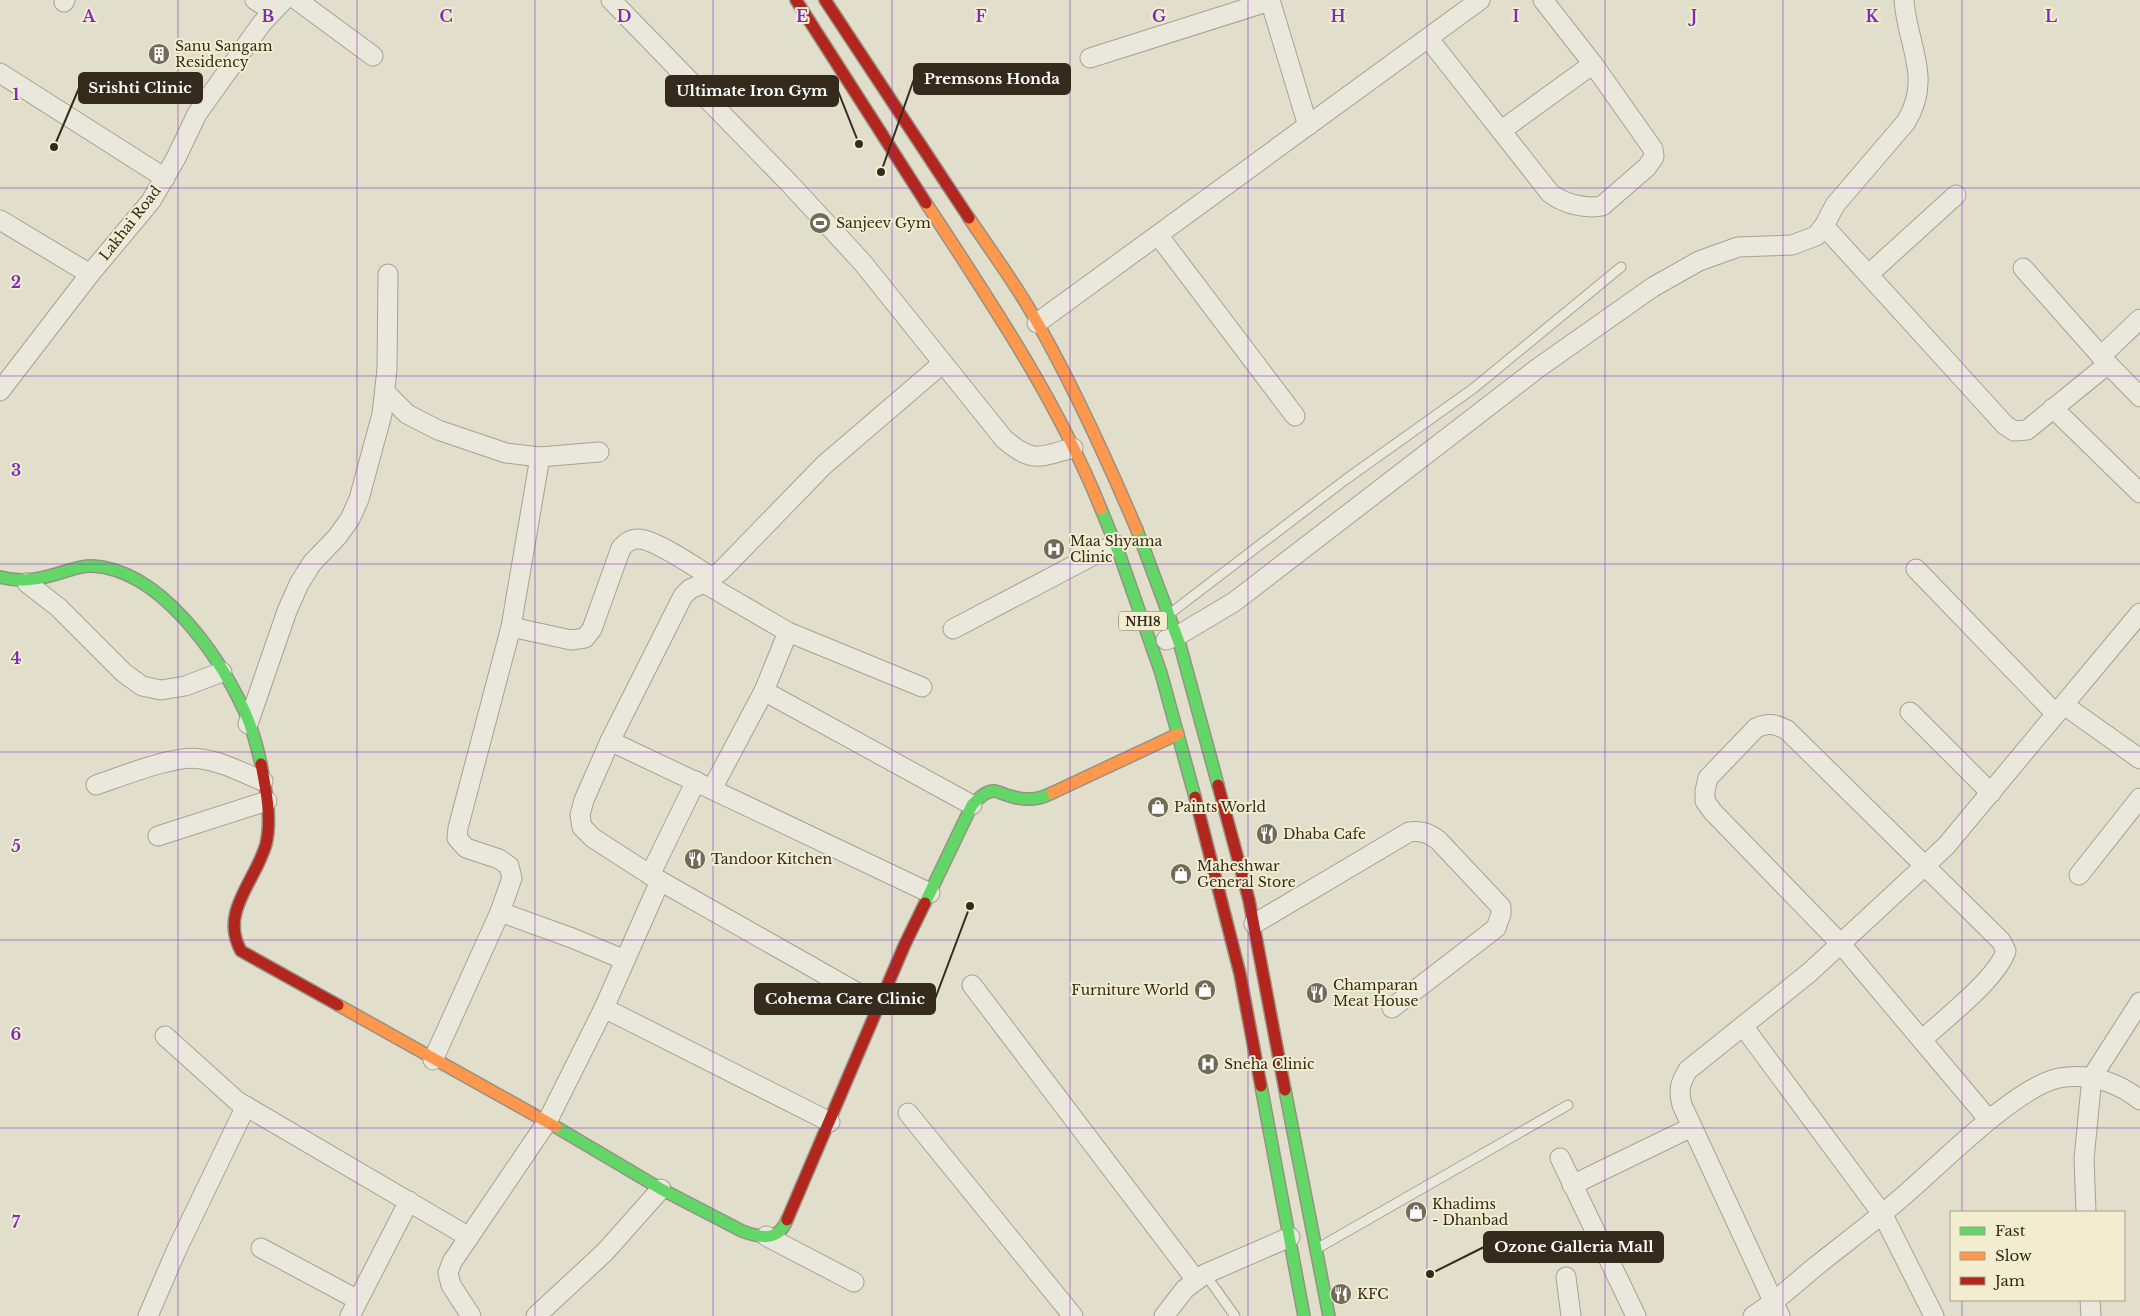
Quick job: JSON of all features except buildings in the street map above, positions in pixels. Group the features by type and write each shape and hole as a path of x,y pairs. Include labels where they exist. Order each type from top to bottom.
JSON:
{"main road":[{"name":"NH18","path":"796,0 1016,342 1073,448 1115,544 1152,646 1178,734 1240,974 1304,1316"},
{"name":"NH18","path":"825,0 954,198 1003,268 1036,323 1080,406 1114,476 1177,636 1225,808 1254,924 1329,1316"},
{"path":"0,577 27,583 83,566 108,568 132,577 156,592 173,608 198,638 222,672 231,686 248,724 256,748 267,801 268,833 261,859 234,914 233,937 241,951 547,1122 660,1188 755,1236 774,1236 786,1225 879,1005 972,806 983,795 994,791 1018,800 1030,801 1042,798 1178,734"}],"street":[{"path":"255,0 278,6"},
{"path":"297,0 373,56"},
{"path":"611,0 790,184 862,262 1004,439 1020,452 1037,457 1073,448"},
{"path":"1036,323 1480,0"},
{"path":"1428,38 1502,130 1550,194 1560,200 1574,204 1602,206 1627,187 1647,167 1654,157 1653,149 1543,0"},
{"path":"1152,646 1177,636 1234,602 1538,368 1653,287 1699,261 1738,247 1792,245 1816,236 1824,226 1835,204 1906,122 1915,108 1918,93 1918,73 1904,0"},
{"path":"1090,58 1270,1 1308,126"},
{"name":"Lakhai Road","path":"0,391 90,274 151,201 165,178 197,114 232,63 278,6"},
{"path":"1502,130 1592,64"},
{"path":"0,73 165,178"},
{"path":"1869,274 1956,195"},
{"path":"0,220 90,274"},
{"path":"1824,226 2005,425 2014,430 2027,430 2053,408 2104,360 2140,319"},
{"path":"1158,235 1295,416"},
{"path":"2023,268 2104,360 2140,397"},
{"path":"248,724 287,611 299,584 312,563 350,519 359,499 382,414 385,392 388,274"},
{"path":"879,1005 655,878 593,838 582,827 580,815 584,800 610,741 683,596 690,589 708,581 824,465 943,363"},
{"path":"385,392 407,414 438,430 506,453 540,457 599,452"},
{"path":"2053,408 2140,493"},
{"path":"433,1060 500,912 512,878 509,866 499,859 466,848 457,838 511,626 540,457"},
{"path":"511,626 572,640 585,638 592,629 621,548 628,541 639,539 657,546 788,632 922,688"},
{"path":"953,629 1115,544"},
{"path":"1916,569 2060,710 2140,759"},
{"path":"27,583 58,607 124,673 142,686 161,690 185,686 222,672"},
{"path":"1777,1310 1692,1127 1678,1091 1681,1081 1688,1070 1810,972 1946,846 2140,613"},
{"path":"470,1316 451,1285 448,1273 452,1262 547,1122 604,1008 625,960 655,878 704,785 764,691 788,632"},
{"path":"764,691 972,806"},
{"path":"1910,712 1991,793"},
{"path":"1922,1040 1988,979 2003,960 2006,951 2000,942 1787,730 1776,724 1764,724 1756,728 1708,778 1705,791 1706,801 1713,812 1841,944 1989,1120"},
{"path":"610,741 930,893"},
{"path":"96,784 181,759 200,758 216,762 263,781"},
{"path":"2079,875 2140,798"},
{"path":"158,836 267,801"},
{"path":"1254,924 1410,832 1419,830 1429,834 1438,840 1502,907 1502,914 1496,928 1392,1008"},
{"path":"500,912 572,938 625,960"},
{"path":"972,985 1201,1277"},
{"path":"2086,1211 2084,1159 2092,1077 2140,1002"},
{"path":"604,1008 830,1122"},
{"path":"1743,1026 1883,1215 1934,1316"},
{"path":"165,1036 223,1090 246,1106 469,1236"},
{"path":"1753,1316 1777,1310 1815,1267 1883,1215 1989,1120 2037,1086 2059,1078 2092,1077 2124,1087 2140,1100"},
{"path":"148,1316 176,1249 246,1106"},
{"path":"908,1113 1073,1316"},
{"path":"1572,1185 1692,1127"},
{"path":"1560,1158 1636,1316"},
{"path":"536,1316 605,1252 660,1188"},
{"path":"262,1248 354,1308 409,1202"},
{"path":"766,1236 854,1282"},
{"path":"1164,1316 1185,1289 1201,1277 1290,1237"},
{"path":"1566,1277 1571,1316"},
{"path":"2090,1301 2091,1316"}],"lane":[{"path":"1168,614 1345,480 1474,388 1621,266"},
{"path":"1316,1249 1568,1105"},
{"path":"1201,1277 1235,1316"}],"traffic: fast":[{"path":"1101,509 1120,556 1161,673 1195,797"},
{"path":"1137,530 1180,645 1218,785"},
{"path":"0,577 16,580 32,579 93,566 118,571 141,582 184,618 219,664 247,716 261,764"},
{"path":"925,903 972,805 985,793 997,791 1016,798 1027,799 1042,797 1052,793"},
{"path":"1261,1086 1304,1316"},
{"path":"1285,1090 1329,1316"},
{"path":"556,1127 661,1189 742,1231 762,1236 774,1235 779,1232 787,1220"}],"traffic: slow":[{"path":"926,203 998,314 1043,390 1064,429 1101,509"},
{"path":"969,218 1016,287 1060,363 1113,474 1137,530"},
{"path":"1052,793 1178,734"},
{"path":"338,1005 556,1127"}],"traffic: jam":[{"path":"796,0 926,203"},
{"path":"825,0 969,218"},
{"path":"261,764 268,804 268,834 261,858 237,910 234,923 235,937 241,951 338,1005"},
{"path":"1218,785 1249,900 1285,1090"},
{"path":"1195,797 1240,974 1261,1086"},
{"path":"787,1220 905,944 925,903"}],"place":[{"name":"Sanu Sangam Residency","path":"159,54"},
{"name":"Ultimate Iron Gym","path":"859,144"},
{"name":"Srishti Clinic","path":"54,147"},
{"name":"Premsons Honda","path":"881,172"},
{"name":"Sanjeev Gym","path":"820,223"},
{"name":"Maa Shyama Clinic","path":"1054,549"},
{"name":"Paints World","path":"1158,807"},
{"name":"Dhaba Cafe","path":"1267,834"},
{"name":"Tandoor Kitchen","path":"695,859"},
{"name":"Maheshwar General Store","path":"1181,874"},
{"name":"Cohema Care Clinic","path":"970,906"},
{"name":"Furniture World","path":"1205,990"},
{"name":"Champaran Meat House","path":"1317,993"},
{"name":"Sneha Clinic","path":"1208,1064"},
{"name":"Khadims - Dhanbad","path":"1416,1212"},
{"name":"Ozone Galleria Mall","path":"1430,1274"},
{"name":"KFC","path":"1341,1294"}]}
